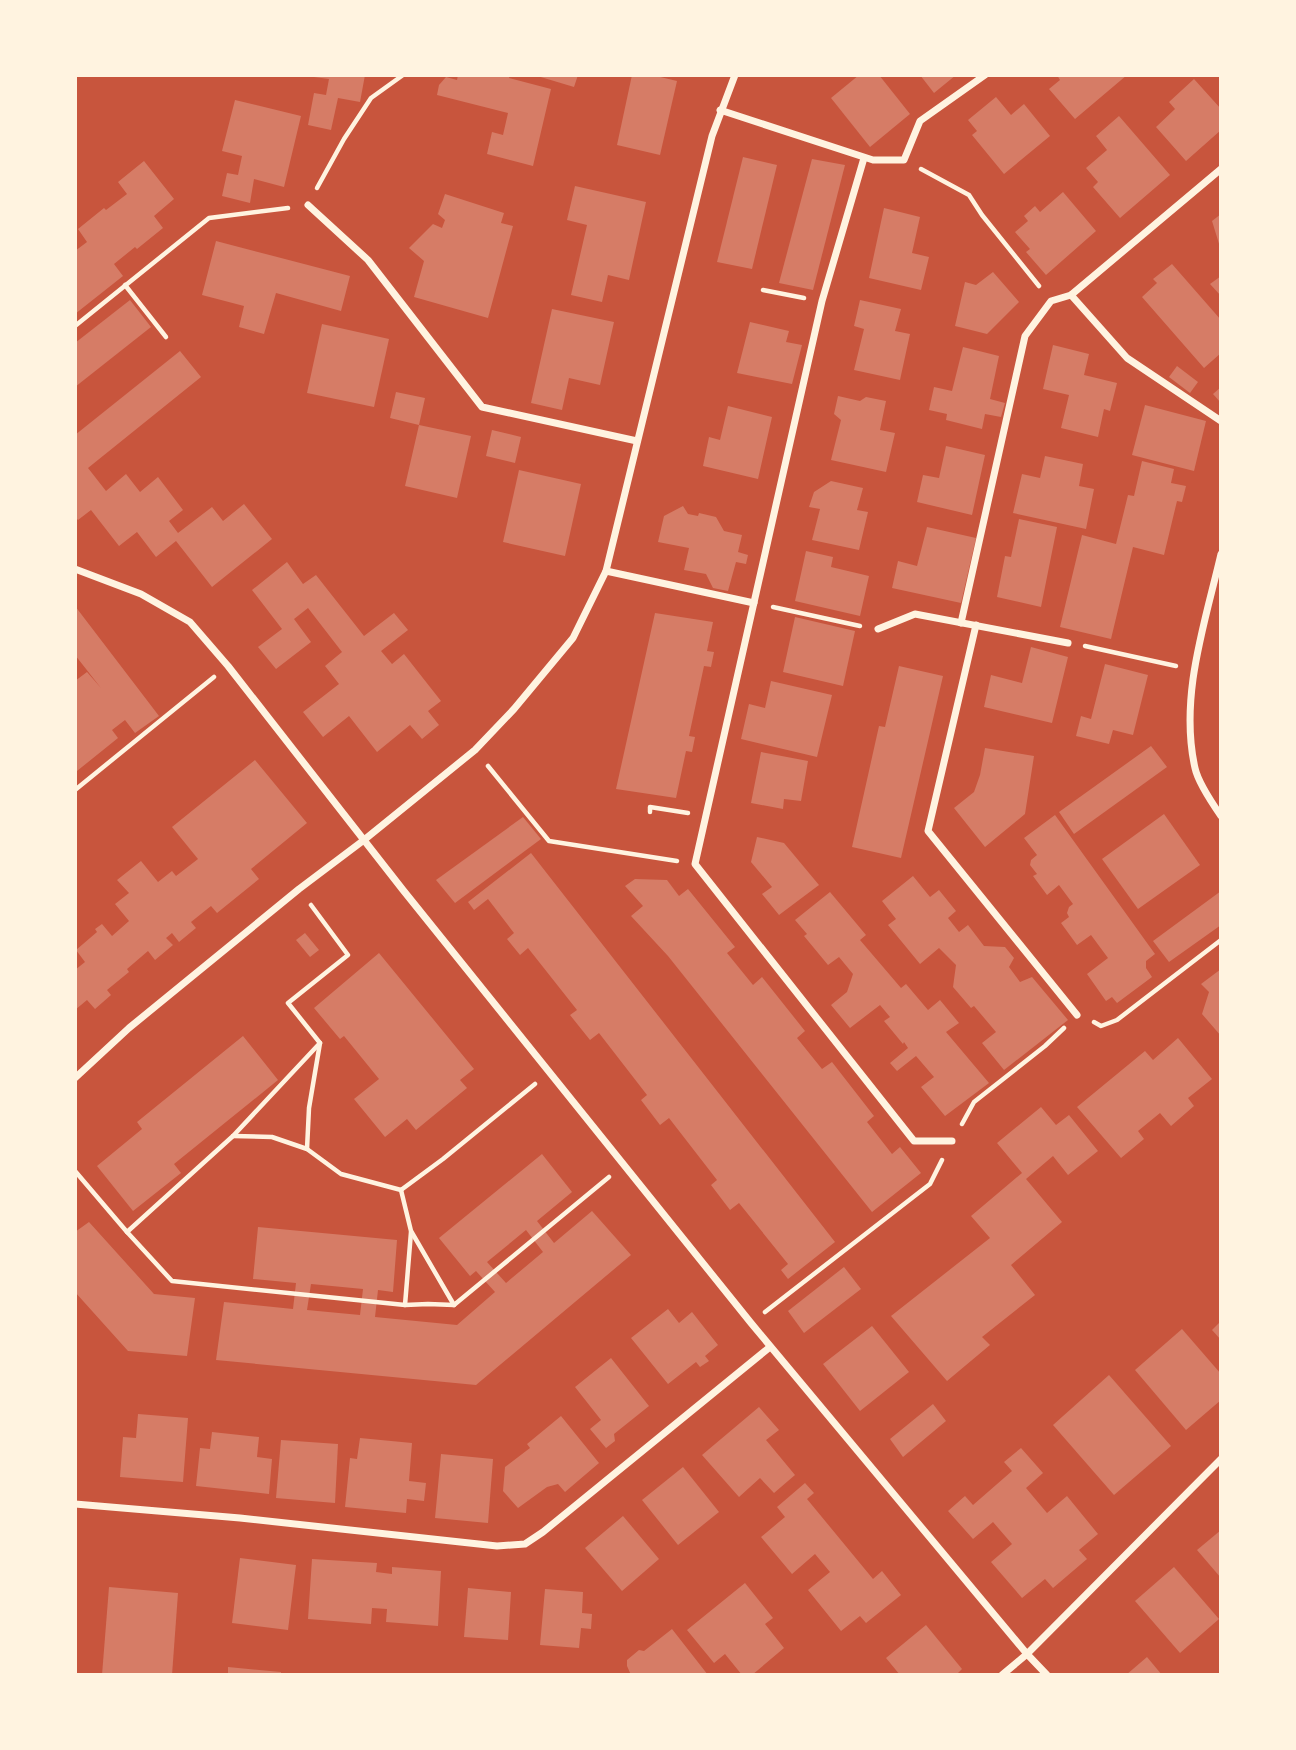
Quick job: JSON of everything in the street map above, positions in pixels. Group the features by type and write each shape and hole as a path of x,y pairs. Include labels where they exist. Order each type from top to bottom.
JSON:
{"street":[{"path":"75,1078 129,1028 299,889 475,751 573,638 606,571 712,136 735,75"},
{"path":"720,110 864,158 904,160 920,121 985,75"},
{"path":"864,158 822,301 695,864 914,1141 952,1141"},
{"path":"961,623 1025,336 1051,301 1071,295 1221,169"},
{"path":"308,205 368,260 482,407 637,441"},
{"path":"1071,295 1127,358 1221,421"},
{"path":"1221,554 1194,670 1189,727 1195,771 1221,816"},
{"path":"75,569 141,594 190,622 228,666 770,1347 1047,1675"},
{"path":"606,571 754,603"},
{"path":"878,629 915,614 1068,643"},
{"path":"976,625 928,831 1077,1015"},
{"path":"75,1504 240,1518 497,1546 525,1544 770,1347"},
{"path":"1002,1675 1027,1654 1221,1459"}],"path":[{"path":"75,326 209,218 308,205 344,139 371,98 402,75"},
{"path":"904,160 969,195 1051,301"},
{"path":"125,285 166,337"},
{"path":"763,290 795,296"},
{"path":"754,603 855,625"},
{"path":"1068,643 1169,664"},
{"path":"75,790 228,666"},
{"path":"475,751 549,841 695,864"},
{"path":"650,812 650,807 706,816"},
{"path":"299,889 348,955 288,1003 320,1043 309,1108 307,1149"},
{"path":"1117,1020 1221,940"},
{"path":"127,1232 233,1136 320,1043"},
{"path":"751,1323 930,1184 974,1102 1044,1047"},
{"path":"401,1190 550,1073"},
{"path":"233,1136 272,1137 307,1149 341,1174 401,1190"},
{"path":"75,1171 172,1281 405,1305 454,1305 624,1165"},
{"path":"401,1190 411,1231 454,1305"},
{"path":"405,1305 411,1231"}],"building":[{"path":"365,75 360,102 338,98 331,130 308,125 314,93 326,95 329,79 314,77"},
{"path":"458,75 510,75 509,78 551,89 533,166 487,154 492,132 503,135 508,113 437,95 439,85 446,77 457,80"},
{"path":"534,75 578,75 574,87"},
{"path":"632,75 652,75 677,81 660,155 617,145"},
{"path":"859,75 879,75 910,114 870,147 831,98"},
{"path":"920,75 956,75 934,93"},
{"path":"1057,75 1127,75 1075,119 1049,89 1060,80"},
{"path":"1194,79 1221,109 1221,130 1186,161 1156,127 1175,109 1169,102"},
{"path":"996,97 1011,115 1024,104 1050,136 1004,174 972,135 977,131 968,120"},
{"path":"235,100 301,116 284,187 254,179 250,203 222,196 227,173 238,175 242,156 222,151"},
{"path":"1119,116 1170,175 1120,218 1093,187 1098,182 1086,168 1107,150 1096,136"},
{"path":"743,157 777,165 752,269 717,262"},
{"path":"812,159 845,165 813,290 779,283"},
{"path":"144,161 174,199 154,216 163,228 114,264 123,276 75,314 75,251 87,242 78,229 127,194 118,182"},
{"path":"575,186 646,202 629,280 608,275 602,302 571,295 587,225 567,220"},
{"path":"1063,192 1096,231 1046,275 1026,252 1030,249 1015,232 1028,221 1024,216 1035,206 1040,212"},
{"path":"445,194 504,213 501,223 513,226 488,318 414,297 424,261 409,248 433,224 442,228 445,220 438,214"},
{"path":"884,208 920,217 912,253 929,257 921,290 869,278"},
{"path":"1221,214 1221,247 1220,247 1212,221"},
{"path":"216,241 350,276 341,311 276,293 264,334 239,327 244,306 202,295"},
{"path":"1172,264 1221,320 1221,353 1204,368 1142,297 1157,283 1153,279"},
{"path":"993,272 1019,302 987,334 955,326 965,282 976,285"},
{"path":"1221,276 1221,296 1210,284"},
{"path":"130,300 151,327 75,387 75,343"},
{"path":"860,300 901,309 895,331 910,334 900,380 854,370 864,329 854,326"},
{"path":"552,309 614,322 600,385 569,378 562,410 531,403"},
{"path":"750,322 789,331 786,342 802,345 792,384 737,373"},
{"path":"322,324 389,339 374,407 307,393"},
{"path":"1053,345 1089,354 1084,375 1117,383 1110,411 1104,409 1098,437 1061,428 1069,395 1043,389"},
{"path":"963,347 999,356 990,399 1005,403 1001,417 985,414 982,429 946,420 947,414 929,410 934,387 952,391"},
{"path":"180,351 201,377 88,468 106,491 126,474 140,492 158,477 183,510 169,521 178,533 212,507 223,521 244,504 272,539 212,587 176,541 156,557 137,532 119,546 91,510 78,520 75,517 75,435"},
{"path":"1177,366 1198,382 1190,393 1169,377"},
{"path":"1221,387 1221,403 1213,394"},
{"path":"396,392 425,398 419,425 390,418"},
{"path":"838,396 860,401 866,397 886,401 880,430 895,433 886,472 831,460 841,420 834,414"},
{"path":"1145,405 1206,421 1194,471 1132,455"},
{"path":"728,406 772,417 758,479 703,466 709,437 720,440"},
{"path":"419,425 471,436 457,498 405,486"},
{"path":"492,430 521,437 515,463 486,456"},
{"path":"946,446 985,455 972,515 917,502 923,475 939,478"},
{"path":"1045,456 1083,464 1079,486 1094,489 1086,529 1013,513 1022,474 1040,478"},
{"path":"1142,461 1174,469 1171,483 1186,486 1182,502 1177,501 1164,555 1133,547 1111,639 1060,627 1082,535 1116,544 1128,495 1134,496"},
{"path":"519,470 581,484 565,556 503,542"},
{"path":"831,481 863,488 857,510 868,512 859,550 812,540 820,509 809,507 814,492"},
{"path":"683,506 688,514 698,516 699,513 716,517 724,531 742,535 738,552 748,555 746,564 736,562 728,591 713,588 706,574 684,570 689,548 658,542 664,516"},
{"path":"1019,519 1057,527 1041,607 997,597 1005,556 1011,557"},
{"path":"927,527 976,538 961,603 892,588 898,561 917,566"},
{"path":"806,551 833,557 831,567 869,576 860,616 795,601"},
{"path":"287,562 303,584 316,575 364,636 394,613 408,630 381,651 392,664 404,654 441,701 428,711 439,725 422,739 410,725 377,752 349,716 323,737 303,712 339,684 325,666 342,652 308,608 294,619 311,642 276,669 258,647 282,629 252,590"},
{"path":"75,606 159,716 135,733 125,720 112,730 118,738 77,771 75,681 87,672 101,688 75,655"},
{"path":"655,613 713,622 707,651 714,652 711,667 704,666 689,736 695,737 692,752 686,751 676,798 616,789"},
{"path":"795,617 855,631 843,686 783,672"},
{"path":"1031,647 1068,657 1052,723 984,707 991,675 1022,683"},
{"path":"1105,664 1148,675 1133,735 1113,730 1109,744 1076,736 1081,716 1091,719"},
{"path":"899,666 943,676 901,858 852,847 879,726 885,727"},
{"path":"771,681 832,695 817,757 741,739 749,704 765,708"},
{"path":"1151,746 1167,767 1074,834 1059,812"},
{"path":"985,748 1034,756 1025,814 985,847 954,808 974,792"},
{"path":"761,752 808,761 801,801 784,799 783,809 751,803"},
{"path":"255,760 307,823 251,869 259,879 217,913 211,906 191,922 196,928 179,942 172,933 166,938 173,945 155,960 148,951 127,969 129,972 107,990 111,995 95,1009 87,1000 75,1010 75,970 85,962 76,950 97,932 95,929 102,924 112,936 129,921 115,904 129,893 117,880 141,861 158,882 172,871 176,876 198,859 172,827"},
{"path":"1164,814 1200,865 1138,909 1102,859"},
{"path":"1055,815 1155,954 1146,961 1146,968 1152,977 1117,1003 1112,997 1106,1001 1087,974 1108,958 1091,935 1077,945 1061,923 1069,917 1067,913 1073,904 1059,885 1047,895 1033,876 1037,874 1030,865 1037,855 1024,838"},
{"path":"523,817 541,839 455,903 436,880"},
{"path":"757,837 784,843 819,885 779,915 762,894 772,887 751,862"},
{"path":"531,853 835,1242 788,1279 781,1270 788,1264 739,1203 730,1210 711,1185 717,1180 669,1118 660,1125 641,1100 647,1095 599,1033 590,1040 570,1015 577,1010 528,948 520,955 507,939 514,933 488,899 474,910 468,902"},
{"path":"913,876 930,897 939,890 956,911 948,918 959,932 968,925 984,946 1005,947 1014,958 1009,967 1020,982 1032,977 1068,1020 1004,1070 982,1043 996,1032 953,987 956,965 939,948 920,964 888,925 896,919 882,901"},
{"path":"635,879 667,880 679,896 688,889 735,947 727,953 753,985 762,977 805,1031 797,1038 822,1069 832,1062 874,1116 867,1122 892,1154 900,1147 921,1173 872,1212 668,956 631,916 643,906 625,886"},
{"path":"1221,891 1221,925 1169,962 1153,941"},
{"path":"830,892 866,935 860,940 901,988 906,984 928,1010 940,1000 959,1023 946,1032 989,1083 945,1116 921,1087 934,1077 916,1056 897,1071 890,1063 908,1048 884,1021 890,1017 880,1005 850,1028 831,1005 847,992 853,974 839,957 828,965 804,936 807,934 795,920"},
{"path":"305,933 319,950 310,957 296,940"},
{"path":"379,953 474,1069 460,1080 467,1088 416,1130 407,1119 385,1137 354,1099 379,1079 344,1036 340,1039 314,1008"},
{"path":"1221,969 1221,1036 1202,1014 1209,992 1201,984"},
{"path":"243,1036 278,1080 174,1164 181,1173 133,1211 97,1166 142,1129 137,1122"},
{"path":"1178,1038 1212,1079 1188,1098 1194,1106 1171,1126 1160,1113 1138,1131 1144,1139 1121,1158 1077,1107 1145,1051 1153,1060"},
{"path":"1041,1107 1056,1125 1069,1115 1098,1151 1068,1175 1053,1156 1026,1179 1062,1222 1011,1265 1035,1295 982,1337 990,1345 947,1381 891,1316 990,1238 971,1216 1022,1173 997,1143"},
{"path":"542,1154 572,1192 537,1221 554,1243 592,1211 631,1255 476,1385 216,1360 224,1302 293,1309 296,1283 253,1279 258,1227 397,1240 393,1292 378,1290 375,1317 457,1325 495,1292 476,1271 470,1276 439,1238","holes":["526,1230 543,1252 506,1283 487,1262","311,1284 363,1289 360,1315 307,1310"]},
{"path":"89,1222 154,1294 195,1298 187,1356 128,1351 75,1292 75,1232"},
{"path":"844,1267 861,1289 804,1333 788,1311"},
{"path":"668,1309 679,1323 692,1312 718,1345 705,1356 709,1361 700,1367 696,1362 668,1384 631,1338"},
{"path":"1221,1321 1221,1340 1212,1330"},
{"path":"872,1326 909,1372 860,1411 823,1364"},
{"path":"1182,1329 1221,1374 1221,1400 1186,1430 1135,1370"},
{"path":"611,1358 649,1406 614,1434 615,1441 606,1448 590,1429 601,1420 575,1387"},
{"path":"1109,1375 1171,1446 1114,1495 1053,1425"},
{"path":"933,1404 946,1421 903,1457 890,1439"},
{"path":"759,1407 779,1430 766,1440 795,1475 774,1493 760,1478 739,1497 702,1455"},
{"path":"138,1414 188,1418 183,1482 120,1477 123,1437 136,1438"},
{"path":"561,1416 599,1463 565,1492 558,1484 547,1487 518,1508 503,1491 505,1467 530,1448 527,1444"},
{"path":"212,1432 259,1437 257,1457 272,1459 269,1494 196,1486 200,1448 210,1449"},
{"path":"360,1438 412,1443 409,1481 426,1483 424,1501 407,1499 406,1513 345,1507 350,1458 357,1459"},
{"path":"281,1440 338,1444 335,1503 276,1498"},
{"path":"1021,1448 1043,1473 1026,1488 1047,1513 1067,1496 1098,1534 1079,1550 1087,1559 1053,1588 1045,1579 1022,1598 991,1562 1012,1544 993,1522 973,1539 948,1511 965,1496 973,1505 1012,1471 1004,1462"},
{"path":"441,1454 493,1459 488,1523 435,1518"},
{"path":"683,1467 719,1512 678,1545 642,1500"},
{"path":"805,1483 814,1493 807,1499 873,1579 882,1571 901,1595 866,1623 860,1616 841,1631 808,1590 830,1572 815,1554 792,1574 761,1537 785,1517 777,1507"},
{"path":"623,1516 659,1559 622,1591 585,1548"},
{"path":"1221,1530 1221,1578 1197,1550"},
{"path":"240,1558 296,1565 288,1630 232,1623"},
{"path":"312,1559 377,1563 376,1572 392,1574 392,1567 441,1571 438,1626 386,1622 387,1609 372,1608 371,1624 308,1619"},
{"path":"1174,1567 1219,1619 1180,1653 1135,1601"},
{"path":"745,1583 773,1618 765,1624 784,1648 752,1675 742,1675 725,1654 714,1663 687,1630"},
{"path":"109,1587 178,1593 172,1675 102,1675"},
{"path":"468,1588 511,1592 508,1640 464,1637"},
{"path":"545,1589 583,1592 582,1613 592,1614 591,1629 581,1628 579,1648 540,1645"},
{"path":"926,1625 962,1669 956,1675 900,1675 886,1658"},
{"path":"672,1629 708,1675 631,1675 627,1660 639,1650 644,1651"},
{"path":"1147,1657 1162,1675 1126,1675"},
{"path":"228,1667 281,1672 281,1675 228,1675"}]}
